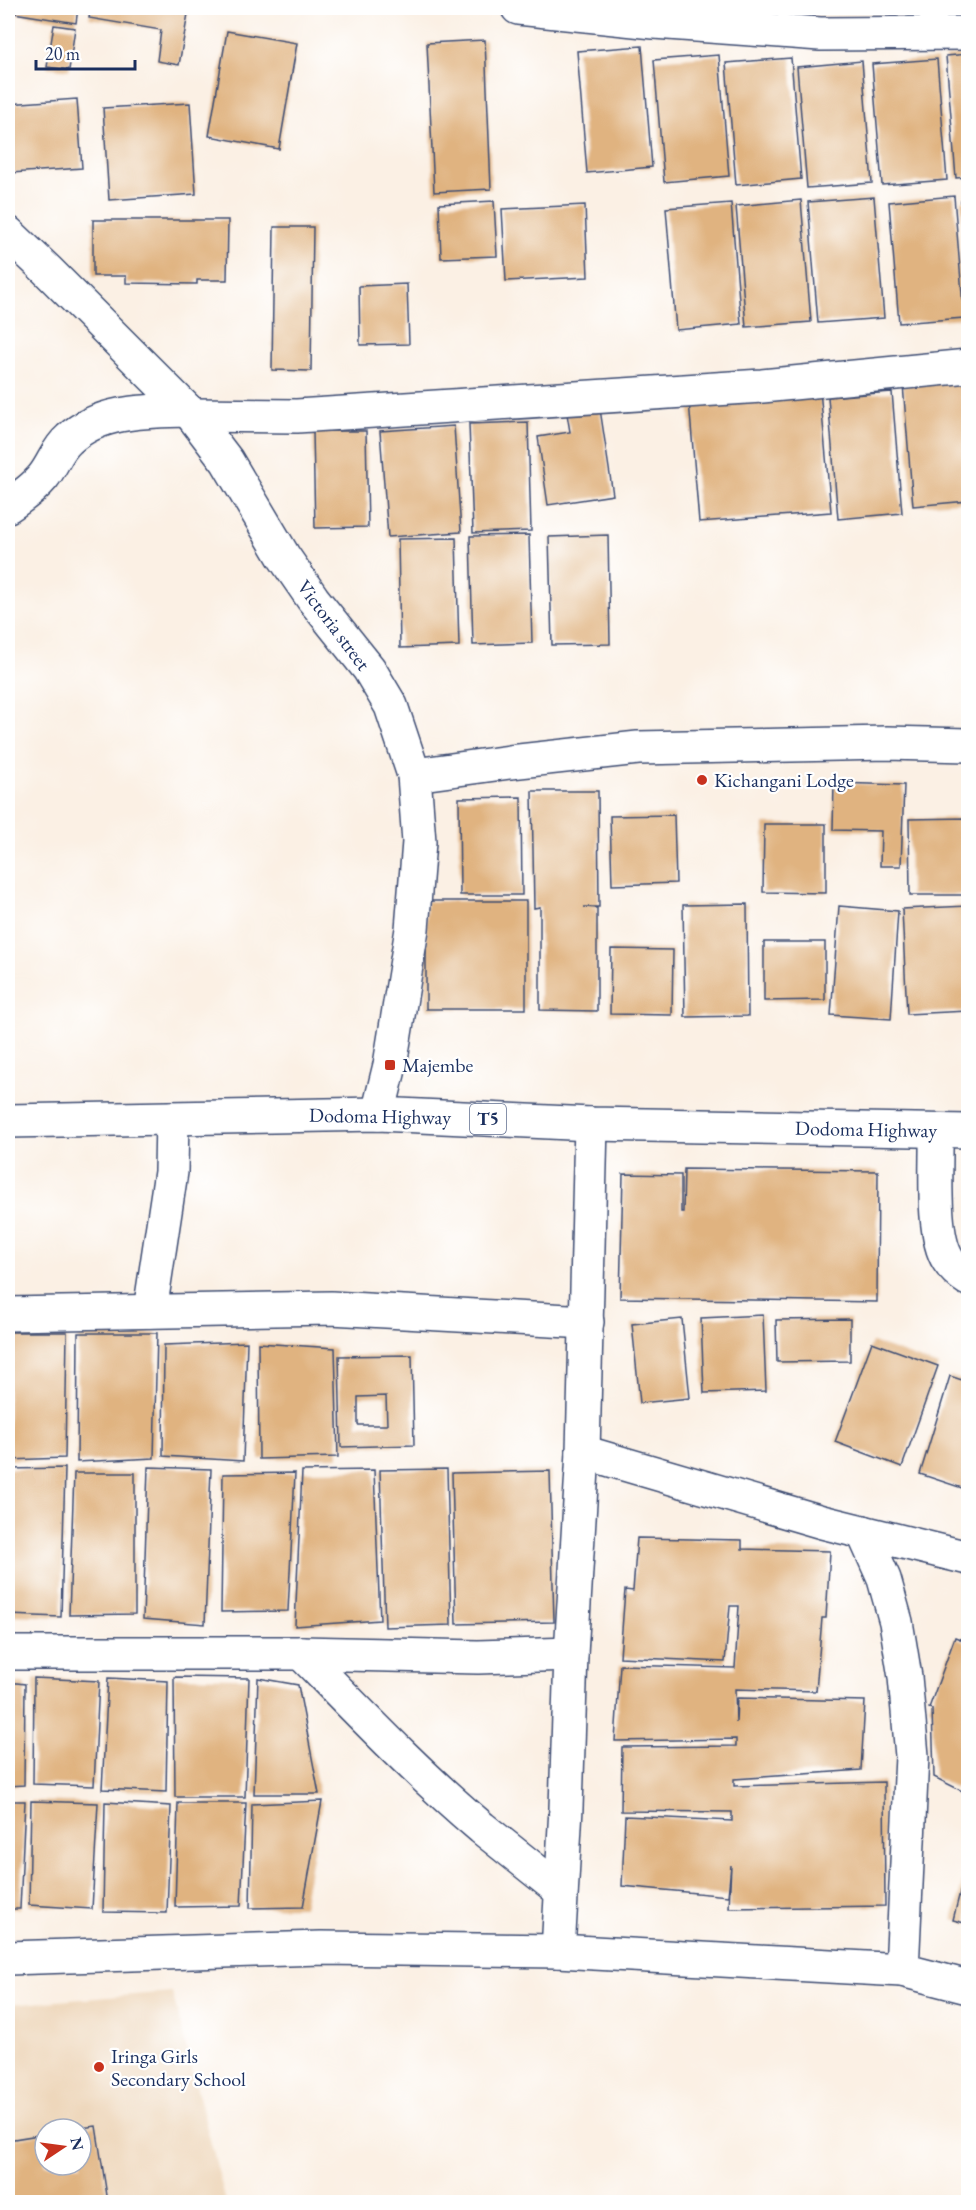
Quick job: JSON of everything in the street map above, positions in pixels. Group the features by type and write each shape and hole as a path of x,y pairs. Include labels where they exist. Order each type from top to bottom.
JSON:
{"main road":[{"path":"523,8 654,22 821,21 969,33"},
{"name":"Victoria street","path":"8,233 189,412 227,461 284,557 313,599 369,669 391,706 414,775 419,842 412,929 390,1065 378,1114"},
{"path":"8,506 43,477 69,439 84,428 107,418 149,411 297,416 762,386 969,366"},
{"path":"414,775 638,748 887,743 969,745"},
{"name":"Dodoma Highway","path":"8,1121 378,1114 591,1124 969,1131"},
{"path":"150,1311 171,1172 172,1118"},
{"path":"558,1951 571,1654 583,1452 591,1124"},
{"path":"936,1131 938,1230 947,1259 959,1274 969,1279"},
{"path":"8,1314 331,1308 587,1322"},
{"path":"583,1452 822,1522 969,1558"},
{"path":"863,1532 884,1579 896,1622 905,1677 912,1756 902,1970"},
{"path":"8,1653 301,1653 468,1657 571,1654"},
{"path":"301,1653 373,1726 448,1796 482,1827 561,1891"},
{"path":"8,1958 321,1948 558,1951 902,1970 969,1987"}],"shaded area":[{"name":"Iringa Girls Secondary School","path":"172,1992 226,2202 8,2202 8,2005"}],"building":[{"path":"8,8 78,8 76,23 8,12"},
{"path":"91,8 189,8 179,65 157,61 161,30 89,18"},
{"path":"54,25 75,28 69,70 47,67"},
{"path":"227,31 297,43 279,149 209,136"},
{"path":"485,40 491,189 434,192 427,43"},
{"path":"642,46 652,167 587,173 577,51"},
{"path":"968,54 968,177 956,178 946,56"},
{"path":"719,55 729,176 664,182 654,60"},
{"path":"791,58 801,179 736,185 726,63"},
{"path":"937,59 947,180 882,185 872,64"},
{"path":"862,61 872,183 807,188 797,67"},
{"path":"77,99 82,168 11,173 8,104"},
{"path":"190,103 196,194 109,200 103,108"},
{"path":"954,196 964,318 899,323 889,202"},
{"path":"874,197 884,318 818,323 808,202"},
{"path":"801,200 811,322 746,327 736,206"},
{"path":"968,200 968,273 967,273 961,201"},
{"path":"494,201 497,256 441,258 439,204"},
{"path":"731,203 741,324 676,330 666,208"},
{"path":"585,205 588,277 506,281 502,209"},
{"path":"93,220 228,220 227,280 197,280 197,284 126,283 126,276 93,276"},
{"path":"274,227 313,227 311,371 272,370"},
{"path":"407,284 409,344 360,345 359,286"},
{"path":"968,379 968,501 913,506 903,385"},
{"path":"820,390 831,512 699,522 689,401"},
{"path":"892,392 902,513 838,519 828,397"},
{"path":"600,409 613,495 548,505 538,437 570,432 567,414"},
{"path":"528,422 531,531 473,533 469,424"},
{"path":"454,426 461,532 388,537 380,431"},
{"path":"313,431 366,431 368,527 315,528"},
{"path":"529,535 532,643 473,645 470,536"},
{"path":"608,535 610,644 552,645 549,537"},
{"path":"456,538 459,646 400,648 398,539"},
{"path":"834,783 904,785 901,866 880,866 881,831 833,830"},
{"path":"532,791 598,791 599,907 584,907 597,908 597,1011 540,1010 540,907 534,908"},
{"path":"521,797 522,895 460,895 459,798"},
{"path":"674,815 676,883 612,885 610,816"},
{"path":"968,818 968,895 910,895 909,819"},
{"path":"764,824 826,824 826,893 763,892"},
{"path":"426,901 526,901 526,1009 426,1009"},
{"path":"747,904 748,1016 685,1017 683,905"},
{"path":"839,906 898,911 891,1019 831,1015"},
{"path":"968,906 968,1011 907,1014 902,909"},
{"path":"764,942 825,942 825,1000 764,1001"},
{"path":"611,949 673,950 672,1015 610,1014"},
{"path":"684,1169 878,1171 877,1302 620,1298 623,1174 681,1175 681,1212 683,1212"},
{"path":"763,1315 766,1391 704,1393 701,1318"},
{"path":"682,1319 690,1398 640,1403 632,1324"},
{"path":"850,1319 850,1361 777,1362 776,1320"},
{"path":"8,1332 67,1332 65,1458 8,1460"},
{"path":"78,1333 157,1333 154,1458 77,1462"},
{"path":"247,1342 243,1461 163,1456 164,1345"},
{"path":"872,1342 938,1366 902,1467 835,1442"},
{"path":"258,1343 335,1348 338,1457 259,1459"},
{"path":"412,1355 414,1445 341,1447 339,1356","holes":["386,1396 387,1425 358,1425 358,1397"]},
{"path":"950,1376 968,1382 968,1490 920,1474"},
{"path":"148,1467 211,1469 205,1624 143,1619"},
{"path":"65,1468 61,1617 8,1615 8,1469"},
{"path":"447,1469 451,1625 385,1627 380,1470"},
{"path":"374,1470 380,1620 295,1626 302,1471"},
{"path":"550,1471 554,1622 456,1624 452,1473"},
{"path":"74,1473 135,1473 135,1614 69,1615"},
{"path":"295,1473 288,1611 221,1612 223,1474"},
{"path":"637,1538 742,1540 742,1549 830,1551 826,1618 822,1618 816,1691 735,1689 736,1723 737,1698 865,1701 861,1770 734,1779 734,1786 884,1782 885,1906 729,1908 731,1865 728,1896 622,1886 625,1816 732,1821 732,1812 621,1811 622,1747 736,1746 736,1739 615,1741 620,1665 735,1668 739,1606 730,1606 725,1662 620,1657 625,1590 633,1591"},
{"path":"955,1637 968,1642 968,1794 934,1777 932,1709 929,1708"},
{"path":"174,1677 249,1678 245,1797 175,1797"},
{"path":"34,1678 99,1681 94,1786 33,1784"},
{"path":"108,1678 168,1681 166,1792 102,1789"},
{"path":"258,1678 298,1685 319,1794 254,1794"},
{"path":"8,1682 25,1684 24,1785 8,1786"},
{"path":"8,1801 25,1801 20,1909 8,1909"},
{"path":"31,1801 98,1803 92,1909 29,1905"},
{"path":"322,1801 303,1907 250,1908 252,1804"},
{"path":"105,1802 171,1806 167,1913 103,1912"},
{"path":"178,1803 246,1803 241,1906 175,1907"},
{"path":"968,1860 968,1924 953,1920"},
{"path":"93,2126 96,2126 108,2202 8,2202 8,2140 33,2136 33,2177 93,2177"}],"place":[{"name":"Kichangani Lodge","path":"702,780"},
{"name":"Majembe","path":"390,1065"},
{"name":"Iringa Girls Secondary School","path":"99,2067"}]}
